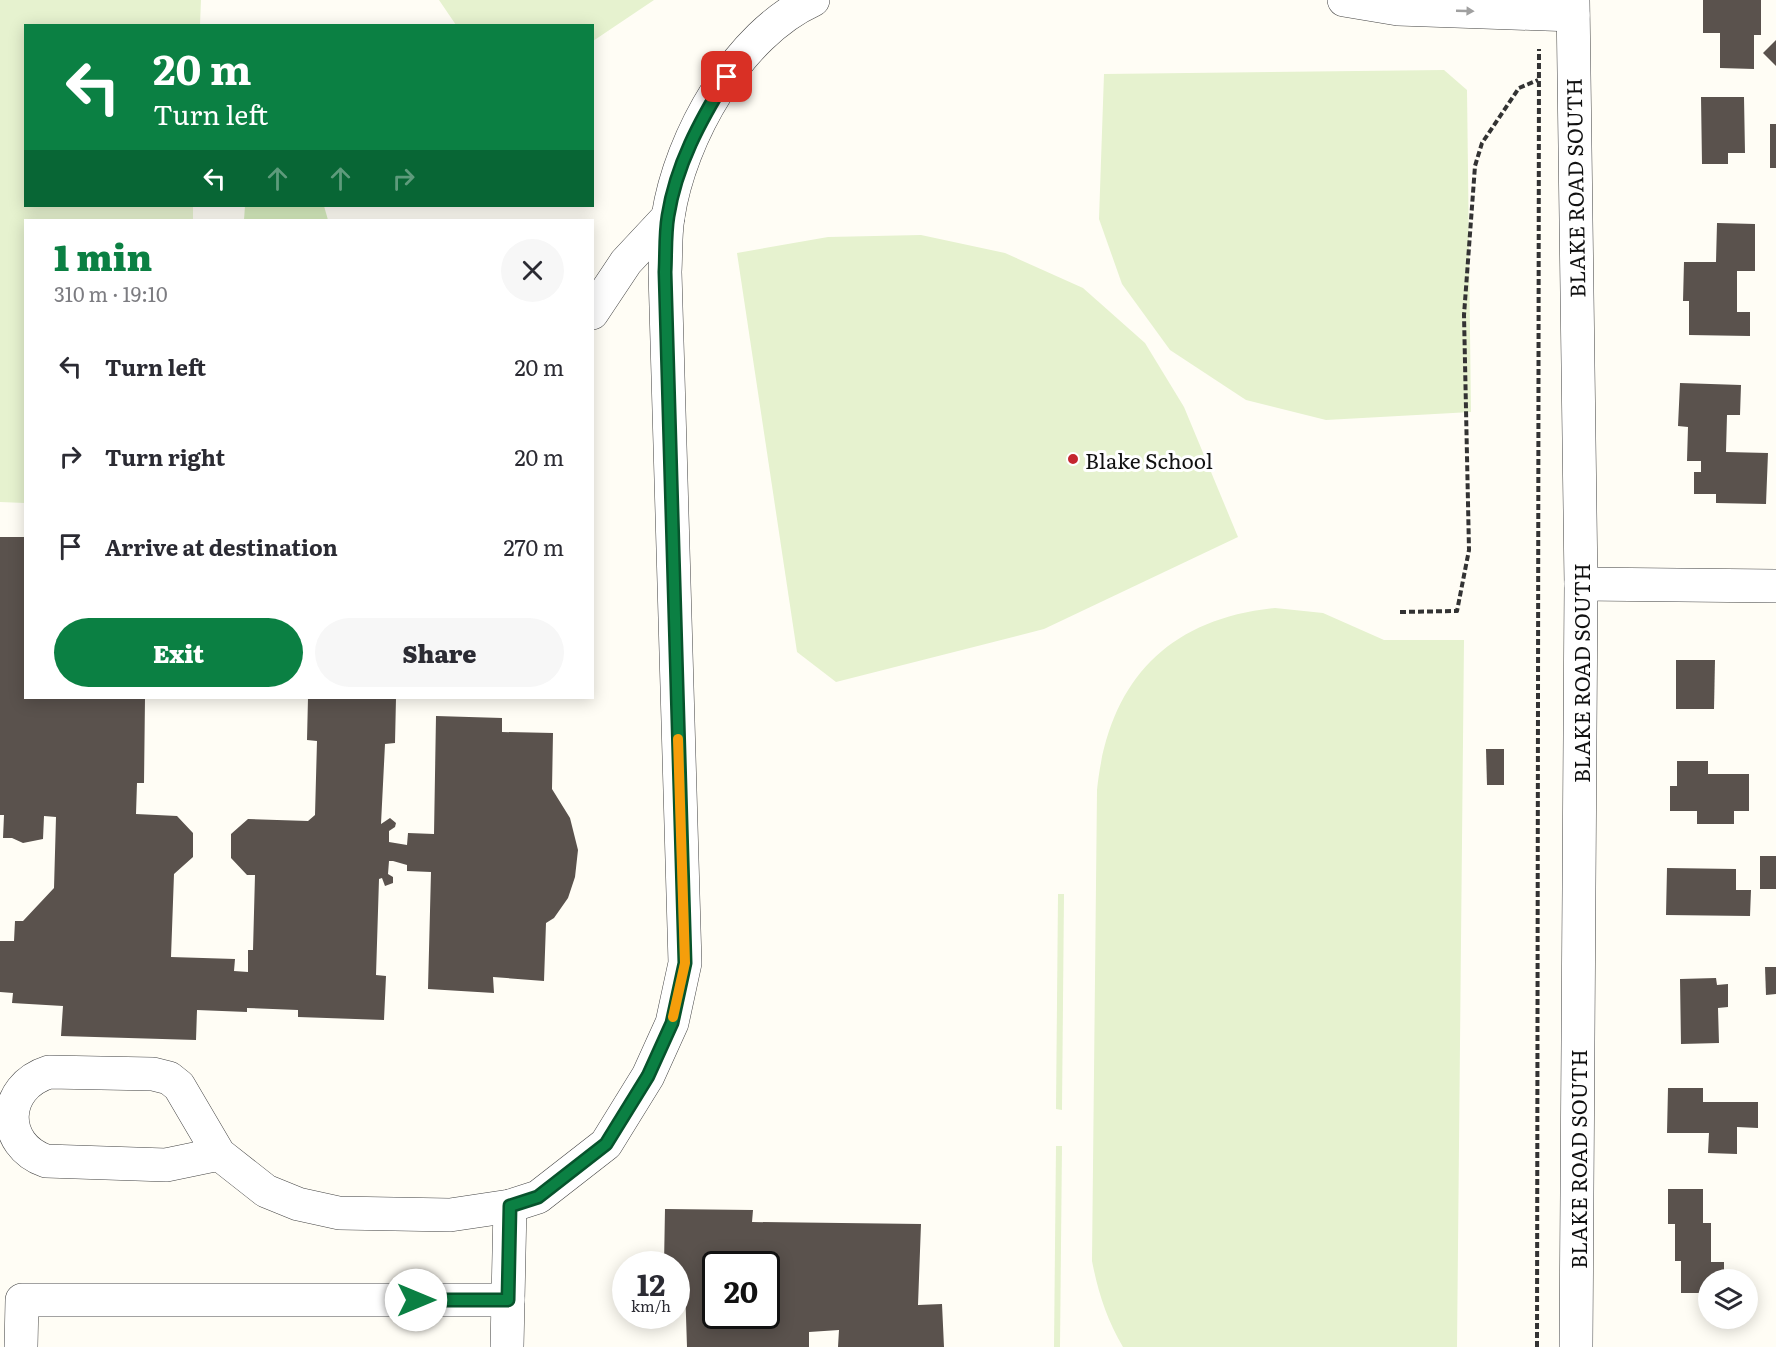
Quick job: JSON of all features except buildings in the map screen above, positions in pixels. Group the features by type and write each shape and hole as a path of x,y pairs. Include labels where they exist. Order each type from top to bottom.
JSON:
{"street":[{"path":"219,1154 166,1165 46,1161 36,1158 23,1147 14,1134 12,1118 14,1101 20,1089 33,1077 49,1072 153,1074 169,1078 179,1086 219,1154 266,1191 298,1204 339,1213 450,1215 510,1206 538,1197 606,1144 648,1076 672,1023 685,963 665,272 668,217 681,164 705,112 738,60 790,10 813,0"},
{"path":"1344,0 1398,9 1540,14 1573,8"},
{"name":"BLAKE ROAD SOUTH","path":"1573,8 1581,584 1576,1347"},
{"path":"594,310 626,262 668,217"},
{"path":"1581,584 1776,586"},
{"path":"507,1347 510,1206"},
{"path":"21,1347 22,1300 508,1300"}],"path":[{"path":"1537,1347 1538,80 1540,14"},
{"path":"1400,612 1457,611 1469,550 1464,315 1475,166 1482,143 1519,88 1538,80"}],"green space":[{"path":"0,0 201,0 200,24 24,24 24,207 193,207 193,219 24,219 24,503 0,502"},
{"path":"439,0 654,0 594,40 594,24 455,24"},
{"path":"1444,70 1467,90 1471,412 1326,420 1246,400 1170,350 1122,284 1099,219 1104,74"},
{"path":"245,207 324,207 328,219 244,219"},
{"path":"921,235 1005,253 1083,288 1145,343 1184,407 1238,537 1044,629 836,682 797,652 737,253 828,237"},
{"path":"1275,608 1323,613 1384,640 1464,640 1457,1347 1123,1347 1108,1316 1097,1284 1092,1261 1097,790 1103,752 1114,718 1129,688 1149,663 1174,642 1203,626 1237,615"},
{"path":"1058,894 1064,894 1062,1110 1056,1109"},
{"path":"1056,1146 1062,1146 1060,1347 1054,1347"}],"slow traffic":[{"path":"673,1017 685,963 678,739"}],"place":[{"name":"Blake School","path":"1073,459"}],"route":[{"path":"416,1300 508,1300 510,1206 538,1197 606,1144 648,1076 672,1023 685,963 665,272 668,217 681,164 705,112 727,77"}]}
